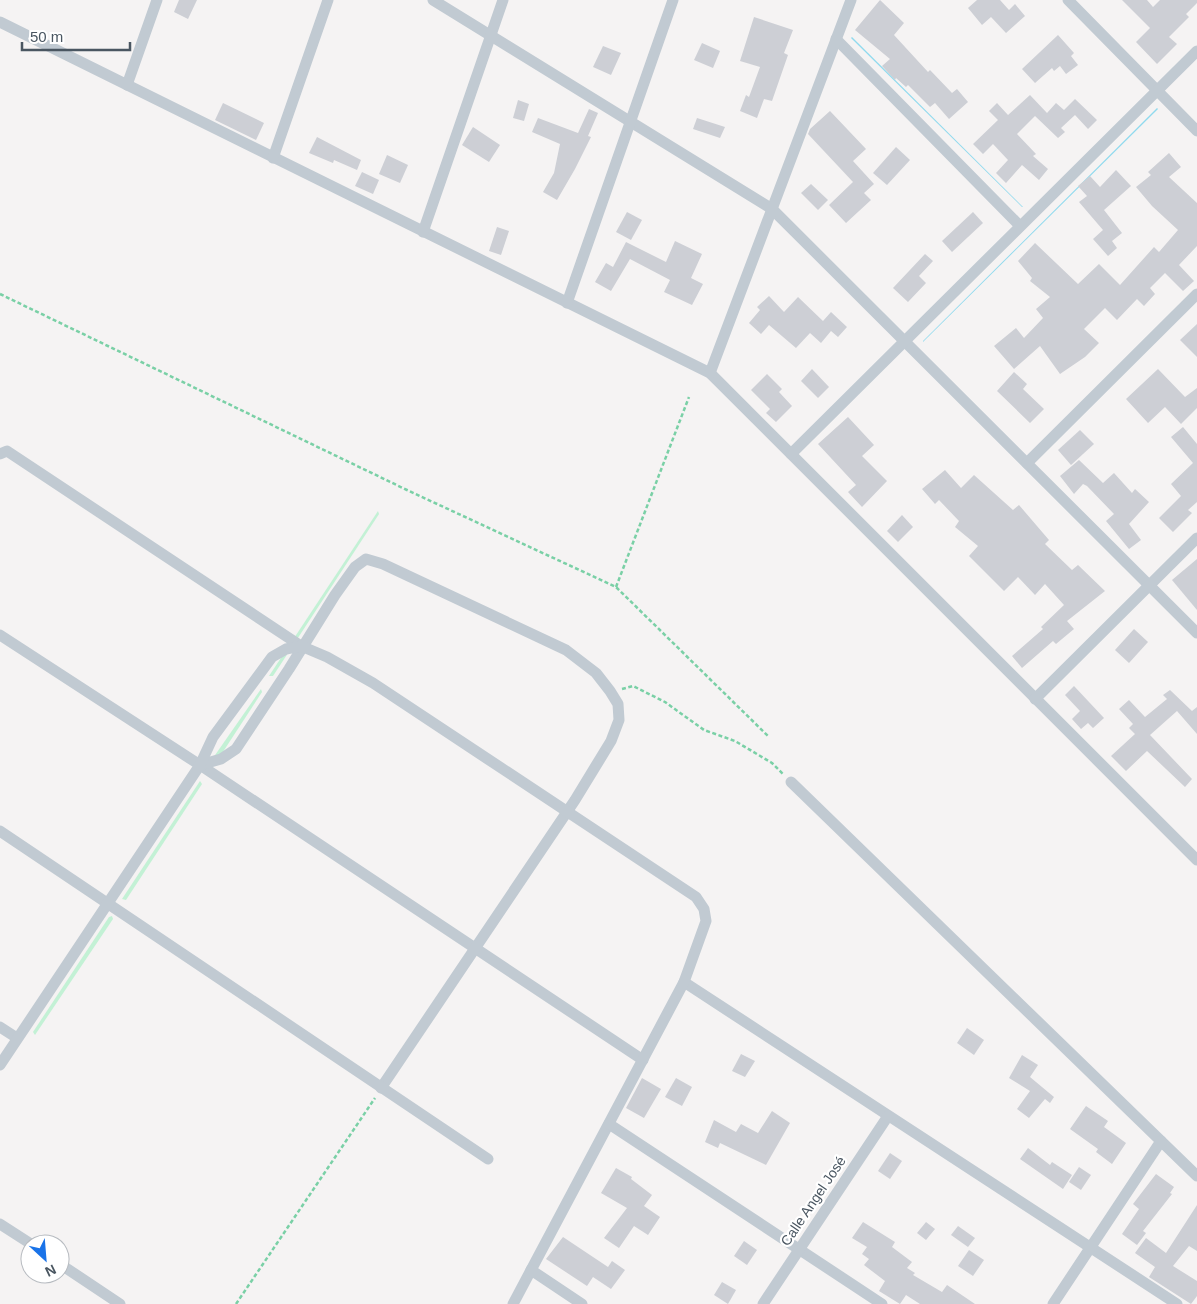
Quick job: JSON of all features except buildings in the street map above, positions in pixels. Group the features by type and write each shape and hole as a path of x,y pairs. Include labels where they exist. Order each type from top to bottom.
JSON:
{"street":[{"path":"127,85 157,0"},
{"path":"273,158 328,0"},
{"path":"433,0 772,208 1197,633"},
{"path":"424,232 503,0"},
{"path":"567,303 673,0"},
{"path":"710,374 851,0"},
{"path":"1068,0 1197,131"},
{"path":"0,22 710,374 1197,860"},
{"path":"836,39 1020,226"},
{"path":"791,454 1197,51"},
{"path":"1027,463 1197,294"},
{"path":"0,454 6,451 301,646 327,657 373,683 453,735 566,813 696,897 704,908 706,920 684,982 513,1304"},
{"path":"1036,699 1197,538"},
{"path":"200,765 221,759 236,749 289,669 301,646 355,567 366,559 383,564 566,650 596,674 618,704 619,720 610,741 566,813 381,1088"},
{"path":"0,635 200,765 643,1060"},
{"path":"0,1065 200,765 213,737 272,657 286,649 301,646"},
{"path":"791,782 1197,1176"},
{"path":"0,831 488,1159"},
{"path":"684,982 1177,1304"},
{"path":"0,1027 17,1038"},
{"name":"Calle Angel José","path":"763,1304 888,1116"},
{"path":"609,1124 882,1304"},
{"path":"1053,1304 1161,1141"},
{"path":"0,1224 20,1237"},
{"path":"531,1270 582,1304"},
{"path":"70,1271 120,1304"}],"path":[{"path":"0,294 407,490 616,587 769,737"},
{"path":"616,587 688,397"},
{"path":"610,691 633,686 665,702 704,730 735,741 772,763 791,782"},
{"path":"236,1304 381,1088"}],"green space":[{"path":"378,511 379,514 273,676 269,676"},
{"path":"261,689 262,692 217,761 213,758"},
{"path":"200,781 202,784 126,900 122,899"},
{"path":"112,916 113,919 35,1035 33,1032 109,917"}],"water":[{"path":"852,37 1023,207 851,38"},
{"path":"1158,109 923,342 923,341"}]}
